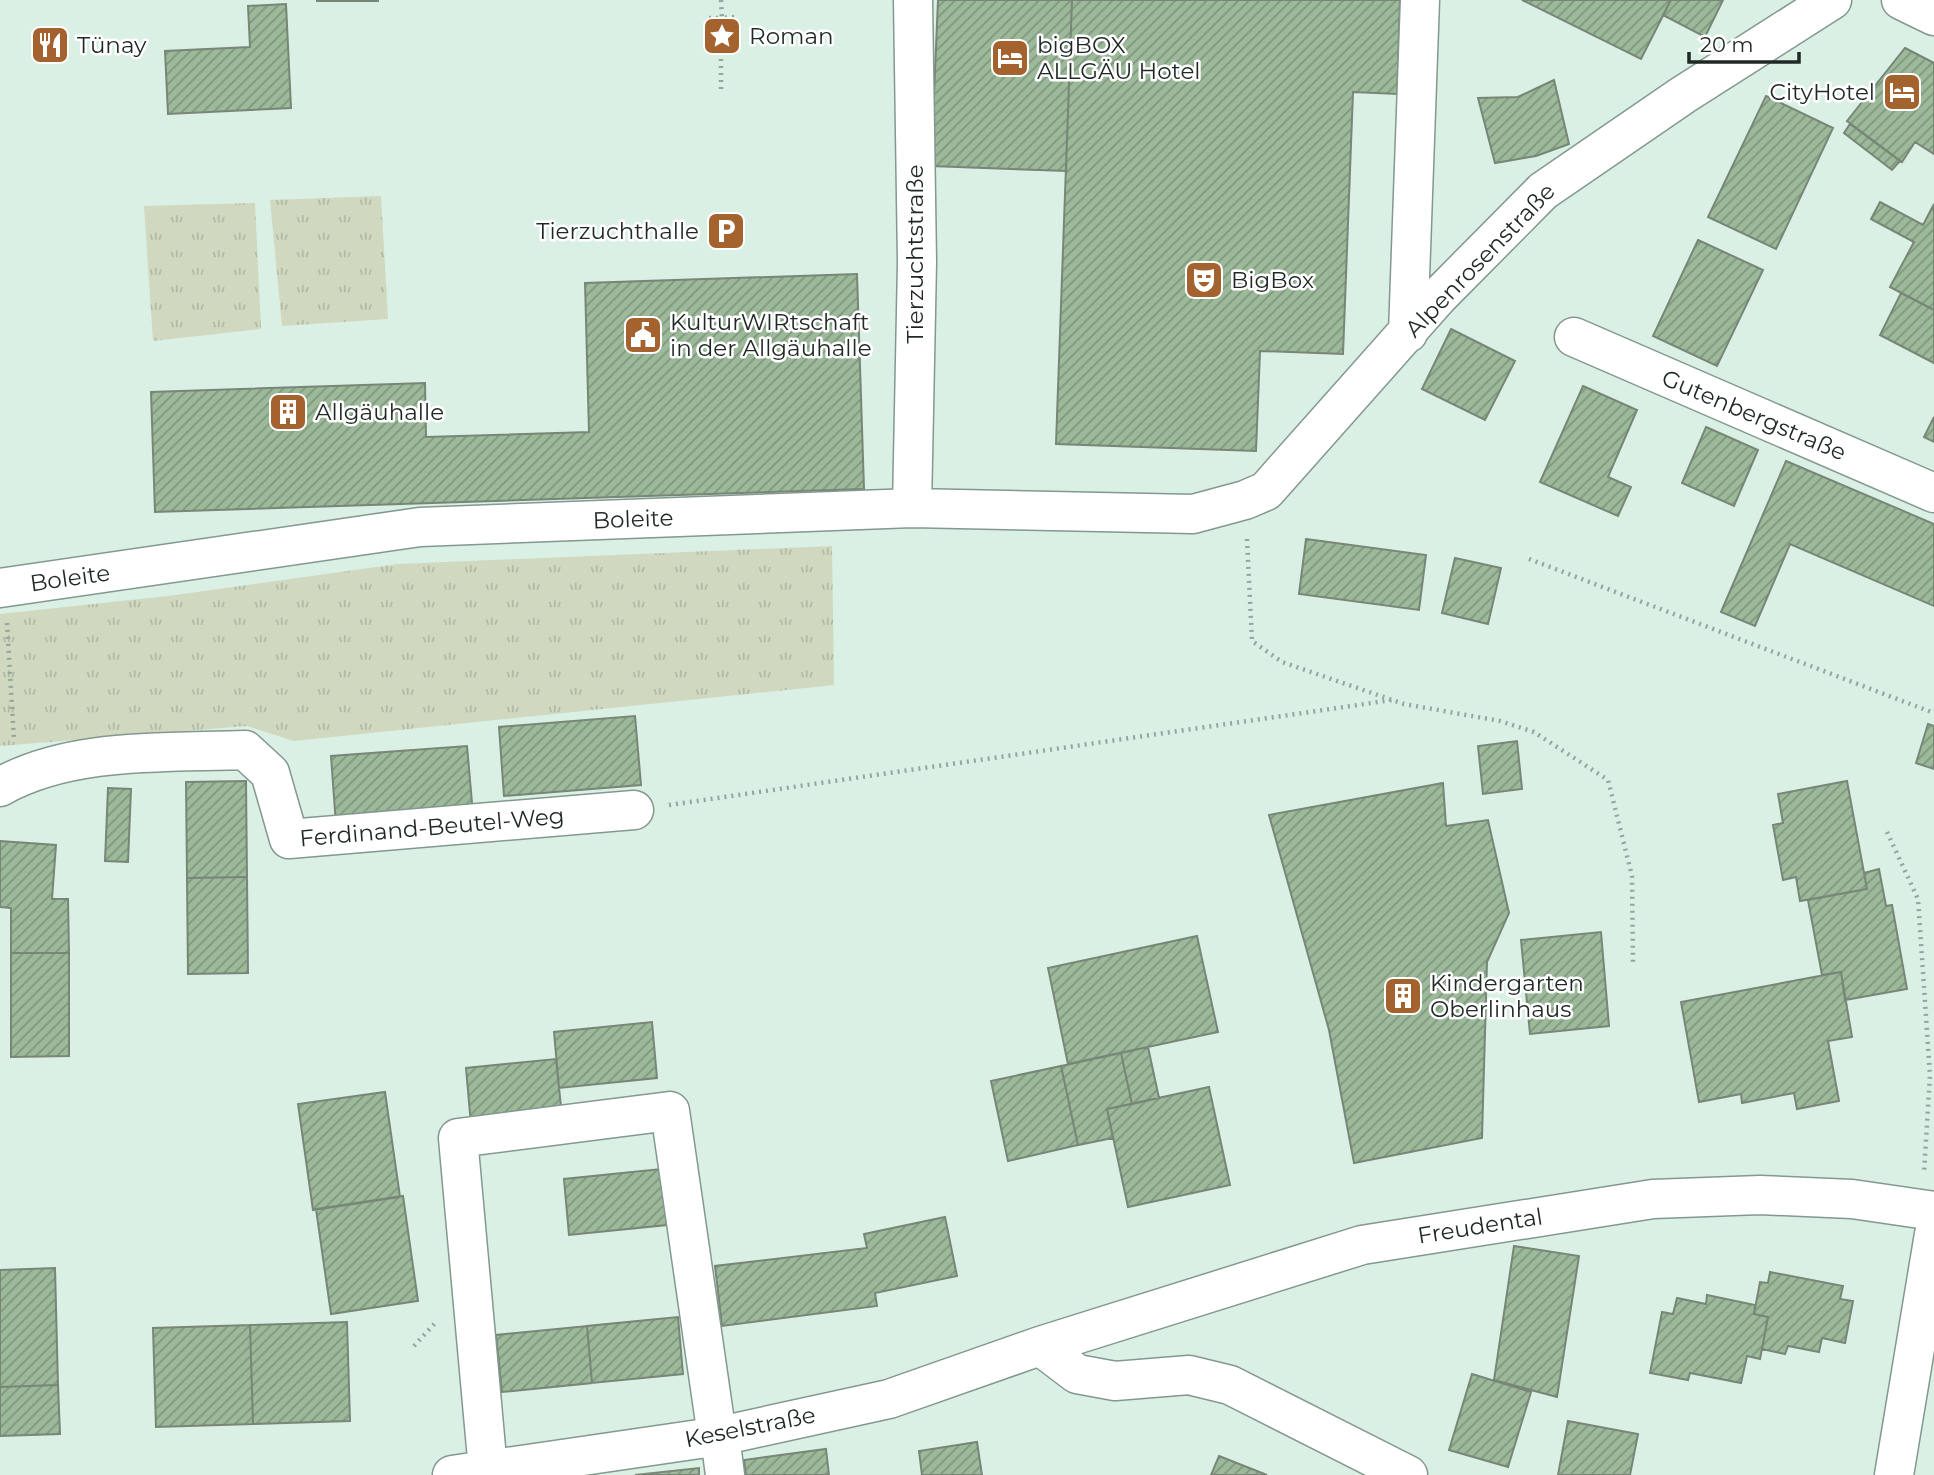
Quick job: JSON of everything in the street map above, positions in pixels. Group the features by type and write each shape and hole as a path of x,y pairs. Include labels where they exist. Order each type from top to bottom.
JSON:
{"street":[{"name":"Tierzuchtstraße","path":"912,508 916,262 914,0"},
{"path":"1408,334 1420,0"},
{"name":"Alpenrosenstraße","path":"1256,495 1408,334 1439,296 1543,191 1683,95 1832,0"},
{"path":"1901,0 1934,16"},
{"name":"Gutenbergstraße","path":"1574,337 1934,493"},
{"name":"Boleite","path":"2,587 420,527 912,508 1193,514 1256,495"},
{"name":"Ferdinand-Beutel-Weg","path":"8,782 89,757 245,750 270,773 289,839 634,810"},
{"path":"470,1472 458,1138 670,1111 725,1475"},
{"name":"Freudental","path":"1040,1346 1362,1245 1653,1199 1760,1195 1852,1199 1930,1218"},
{"path":"1894,1475 1930,1218"},
{"path":"1040,1346 1077,1374 1115,1381 1188,1375 1230,1385 1408,1475"},
{"name":"Keselstraße","path":"470,1472 718,1436 889,1399 1040,1346"}],"path":[{"path":"722,0 722,18"},
{"path":"708,18 735,18 735,51 721,51 709,51 708,18"},
{"path":"721,51 721,89"},
{"path":"1256,495 1252,641 1282,662 1404,704 1500,721 1534,732 1608,780 1632,876 1633,964"},
{"path":"1529,559 1934,713"},
{"path":"2,587 8,782"},
{"path":"634,810 1392,700"},
{"path":"1887,832 1918,899 1930,1075 1930,1218"}],"green space":[{"path":"381,196 388,319 282,326 270,200"},
{"path":"255,203 261,329 153,341 144,206"},
{"path":"832,546 834,685 294,741 247,726 0,746 0,614 168,596 398,564"}],"building":[{"path":"378,0 378,1 317,1"},
{"path":"938,0 1072,0 1066,171 931,166"},
{"name":"BigBox","path":"1072,0 1400,0 1397,94 1353,92 1343,354 1260,351 1256,451 1056,444"},
{"path":"1522,0 1671,0 1641,59"},
{"path":"1671,0 1723,0 1705,37 1663,15"},
{"path":"286,4 291,108 168,114 165,51 250,47 248,6"},
{"name":"CityHotel","path":"1905,48 1934,63 1934,154 1915,142 1902,162 1847,121"},
{"path":"1554,80 1569,144 1536,156 1495,163 1478,98 1518,97"},
{"path":"1766,96 1833,128 1776,249 1708,217"},
{"path":"1850,124 1900,161 1892,170 1844,133"},
{"path":"1880,202 1923,225 1934,204 1934,310 1890,287 1914,242 1871,219"},
{"path":"1698,240 1763,270 1717,366 1653,336"},
{"name":"Allgäuhalle","path":"857,274 864,489 155,512 151,392 425,383 426,437 589,432 585,283"},
{"path":"1901,293 1934,310 1934,363 1880,335"},
{"path":"1451,329 1515,361 1485,420 1422,389"},
{"path":"1583,386 1637,410 1608,477 1631,487 1618,516 1540,482"},
{"path":"1934,417 1934,442 1924,437"},
{"path":"1706,427 1758,450 1734,506 1682,483"},
{"path":"1786,461 1934,524 1934,606 1790,544 1755,626 1721,612"},
{"path":"1306,539 1426,555 1419,610 1299,594"},
{"path":"1455,558 1501,568 1488,624 1442,613"},
{"path":"635,716 641,785 504,796 499,727"},
{"path":"1928,724 1934,726 1934,769 1916,763"},
{"path":"1517,741 1522,789 1483,794 1478,746"},
{"path":"467,746 473,814 336,825 331,756"},
{"path":"246,781 247,877 187,878 186,782"},
{"path":"1847,781 1867,889 1800,901 1796,877 1783,880 1773,825 1783,823 1778,794"},
{"name":"Kindergarten Oberlinhaus","path":"1443,783 1446,826 1488,820 1509,913 1487,962 1482,1138 1354,1163 1329,1030 1269,815"},
{"path":"108,788 131,789 128,862 105,861"},
{"path":"0,841 56,845 52,899 68,899 69,953 11,953 11,908 0,907"},
{"path":"1879,869 1886,906 1892,905 1907,989 1845,1000 1841,972 1822,975 1808,900 1867,889 1864,873"},
{"path":"247,877 248,973 188,974 187,878"},
{"path":"1601,932 1609,1026 1530,1034 1521,940"},
{"path":"1197,936 1218,1032 1068,1064 1048,968"},
{"path":"11,953 69,953 69,1056 11,1057"},
{"path":"1841,972 1852,1037 1828,1041 1839,1101 1797,1109 1794,1093 1742,1103 1741,1094 1699,1102 1681,1002"},
{"path":"652,1022 657,1078 559,1088 554,1032"},
{"path":"1148,1047 1159,1098 1132,1104 1121,1053"},
{"path":"1121,1053 1132,1104 1107,1109 1113,1138 1078,1145 1061,1066"},
{"path":"556,1059 562,1116 471,1125 466,1068"},
{"path":"1061,1066 1078,1145 1008,1161 991,1081"},
{"path":"1209,1087 1230,1185 1128,1207 1107,1109"},
{"path":"385,1092 400,1197 313,1210 298,1104"},
{"path":"661,1169 667,1225 569,1235 564,1179"},
{"path":"403,1196 418,1301 331,1314 316,1209"},
{"path":"945,1217 957,1276 875,1293 877,1306 722,1326 715,1266 867,1248 864,1234"},
{"path":"1514,1246 1579,1256 1557,1397 1494,1380"},
{"path":"55,1268 58,1385 0,1387 0,1270"},
{"path":"1770,1272 1843,1286 1840,1299 1853,1301 1845,1343 1822,1338 1819,1352 1788,1346 1785,1354 1762,1349 1768,1317 1754,1314 1760,1282 1768,1283"},
{"path":"1707,1295 1755,1305 1754,1314 1768,1317 1760,1359 1747,1356 1741,1383 1690,1373 1688,1380 1650,1373 1662,1312 1673,1314 1677,1298 1706,1304"},
{"path":"678,1317 683,1374 592,1383 587,1326"},
{"path":"347,1322 350,1421 253,1424 250,1325"},
{"path":"250,1325 253,1424 156,1427 153,1328"},
{"path":"587,1326 592,1383 502,1392 496,1335"},
{"path":"1472,1374 1531,1392 1508,1467 1449,1450"},
{"path":"58,1385 60,1434 0,1436 0,1387"},
{"path":"1568,1421 1638,1434 1630,1475 1558,1475"},
{"path":"977,1442 982,1475 922,1475 919,1451"},
{"path":"826,1449 829,1475 746,1475 744,1460"},
{"path":"1219,1456 1267,1475 1211,1475"},
{"path":"699,1468 699,1475 635,1475"}],"place":[{"name":"Roman","path":"722,36"},
{"name":"Tünay","path":"50,45"},
{"name":"bigBOX ALLGÄU Hotel","path":"1010,58"},
{"name":"CityHotel","path":"1902,92"},
{"name":"Tierzuchthalle","path":"726,231"},
{"name":"BigBox","path":"1204,280"},
{"name":"KulturWIRtschaft in der Allgäuhalle","path":"643,335"},
{"name":"Allgäuhalle","path":"288,412"},
{"name":"Kindergarten Oberlinhaus","path":"1403,996"}]}
